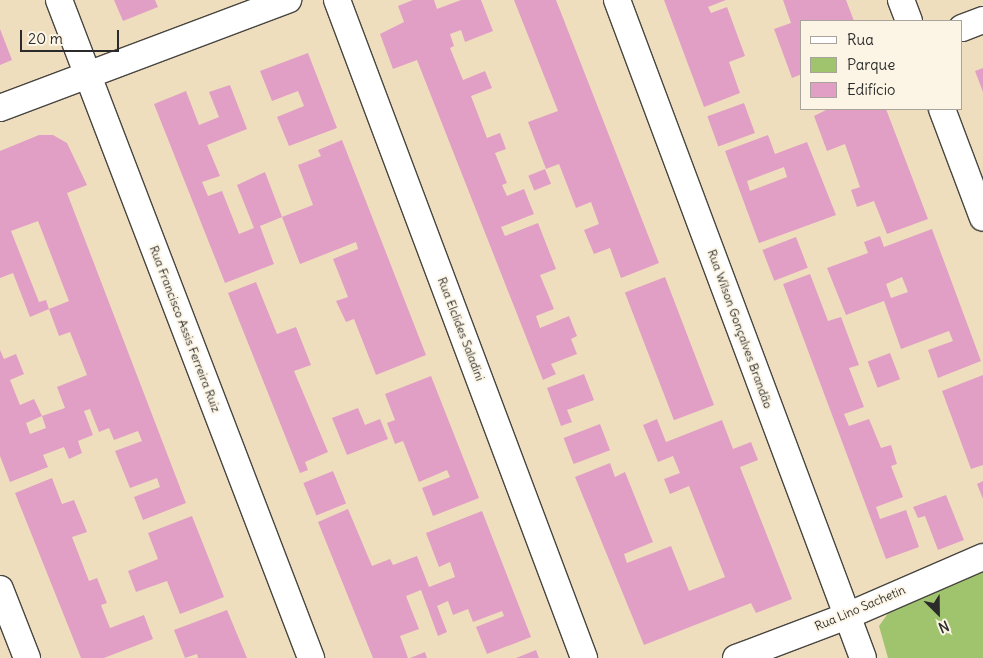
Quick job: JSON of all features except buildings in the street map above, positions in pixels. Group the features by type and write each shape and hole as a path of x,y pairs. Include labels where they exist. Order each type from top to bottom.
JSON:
{"street":[{"name":"Rua Francisco Assis Ferreira Ruiz","path":"59,0 311,658"},
{"path":"0,108 288,0"},
{"name":"Rua Elclides Saladini","path":"337,0 584,658"},
{"name":"Rua Wilson Gonçalves Brandão","path":"618,0 864,658"},
{"path":"900,0 908,20"},
{"path":"963,28 983,20"},
{"path":"942,110 983,218"},
{"name":"Rua Lino Sachetin","path":"736,658 847,616 983,557"},
{"path":"0,589 27,658"}],"green space":[{"path":"983,571 983,658 888,658 879,626 896,602"}]}
